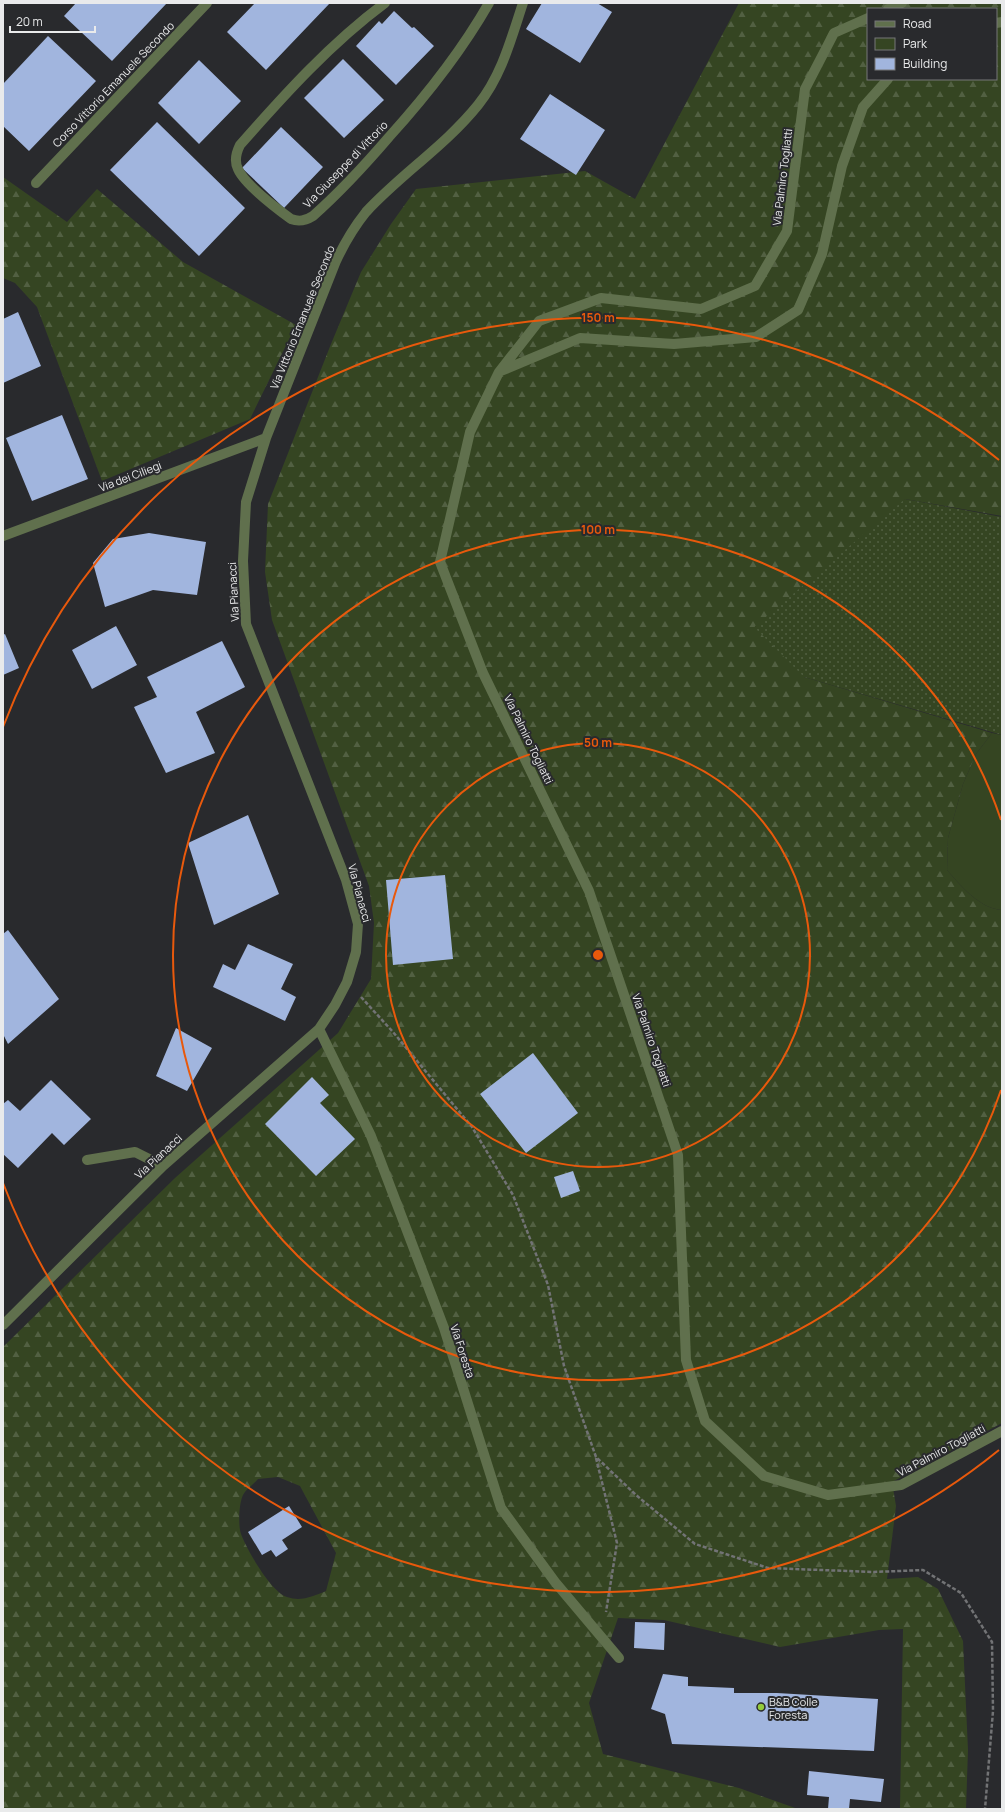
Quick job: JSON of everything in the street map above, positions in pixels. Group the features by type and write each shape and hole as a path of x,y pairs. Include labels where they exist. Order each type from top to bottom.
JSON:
{"street":[{"name":"Corso Vittorio Emanuele Secondo","path":"36,182 207,3"},
{"name":"Via Giuseppe di Vittorio","path":"386,3 358,25 311,69 240,145 236,152 237,168 242,178 291,219 298,221 307,220 313,216 363,167 430,91 453,60 489,3"},
{"name":"Via Vittorio Emanuele Secondo","path":"266,438 336,261 346,241 366,212 449,138 482,100 505,59 523,3"},
{"path":"890,8 902,3"},
{"name":"Via Palmiro Togliatti","path":"867,18 834,33 805,89 787,231 755,286 702,309 601,298 539,322 499,372 470,432 440,562 483,673 589,891 678,1155 686,1360 705,1421 764,1476 828,1495 901,1485 1002,1431"},
{"path":"499,372 580,338 674,344 756,336 798,310 822,254 842,166 863,107 887,80"},
{"name":"Via dei Ciliegi","path":"3,536 266,438"},
{"name":"Via Pianacci","path":"3,1325 163,1166 319,1029 335,1005 347,982 356,952 358,924 346,880 246,624 243,561 246,502 266,438"},
{"name":"Via Foresta","path":"319,1029 372,1136 444,1328 502,1508 555,1582 619,1658"},
{"path":"87,1160 135,1152 163,1166"}],"path":[{"path":"596,1457 617,1543 602,1637"}],"green space":[{"path":"739,3 1002,3 1002,516 905,499 804,677 992,733 976,754 963,784 948,838 947,870 964,889 978,901 994,909 1002,910 1002,1423 892,1482 896,1506 887,1579 918,1577 938,1589 963,1641 968,1750 966,1809 900,1809 903,1629 879,1630 780,1647 664,1620 618,1618 589,1703 603,1754 739,1788 798,1809 3,1809 3,1347 175,1178 338,1033 371,979 374,923 369,886 272,620 265,572 268,504 361,272 391,224 416,189 585,171 635,199","holes":["278,1477 300,1486 336,1553 326,1591 307,1598 297,1599 281,1594 260,1570 248,1550 241,1534 239,1520 240,1508 244,1493 258,1479"]},
{"path":"3,177 67,222 97,189 183,262 296,325 250,419 102,481 37,307 15,283 3,278"},
{"path":"905,499 1002,517 1002,735 804,677 754,627"},
{"path":"992,733 1002,735 1002,910 994,909 978,901 964,889 947,870 948,838 963,784 976,754"}],"building":[{"path":"76,3 167,3 112,61 64,16"},
{"path":"255,3 330,3 266,70 227,32"},
{"path":"542,3 597,3 612,12 580,63 526,29"},
{"path":"394,11 434,46 396,85 356,46 379,21 382,24"},
{"path":"48,36 96,81 29,151 3,126 3,84"},
{"path":"343,59 384,100 344,138 304,98"},
{"path":"199,60 241,101 199,144 158,103"},
{"path":"550,94 605,130 576,175 520,139"},
{"path":"157,122 245,208 199,256 110,170"},
{"path":"281,127 323,167 284,208 242,168"},
{"path":"18,312 41,366 3,383 3,319"},
{"path":"62,415 88,479 32,501 6,438"},
{"path":"149,533 206,542 197,595 153,590 105,607 93,563 113,539"},
{"path":"116,626 137,665 92,689 72,650"},
{"path":"5,634 19,668 3,675 3,635"},
{"path":"222,641 245,687 196,712 215,753 166,773 134,707 157,697 147,677"},
{"path":"248,815 279,894 214,925 188,843"},
{"path":"445,875 453,959 393,965 386,880"},
{"path":"8,930 59,999 8,1044 3,1034 3,934"},
{"path":"248,944 293,964 281,989 296,997 285,1021 213,987 223,964 235,970"},
{"path":"176,1028 212,1048 187,1091 156,1076"},
{"path":"533,1053 578,1113 526,1153 480,1094"},
{"path":"312,1077 329,1095 320,1103 355,1139 316,1176 265,1124"},
{"path":"51,1080 91,1119 64,1145 52,1133 18,1168 3,1154 3,1104 8,1100 20,1111"},
{"path":"573,1171 580,1191 561,1198 554,1177"},
{"path":"289,1506 302,1527 282,1540 288,1549 276,1557 271,1550 262,1555 248,1532"},
{"path":"635,1622 665,1623 664,1650 634,1648"},
{"path":"663,1674 688,1677 688,1686 734,1688 734,1693 777,1693 878,1699 874,1751 672,1744 665,1714 651,1709"},
{"path":"809,1771 884,1779 881,1802 850,1799 849,1809 828,1809 829,1797 807,1795"}],"place":[{"name":"B&B Colle Foresta","path":"761,1707"}]}
